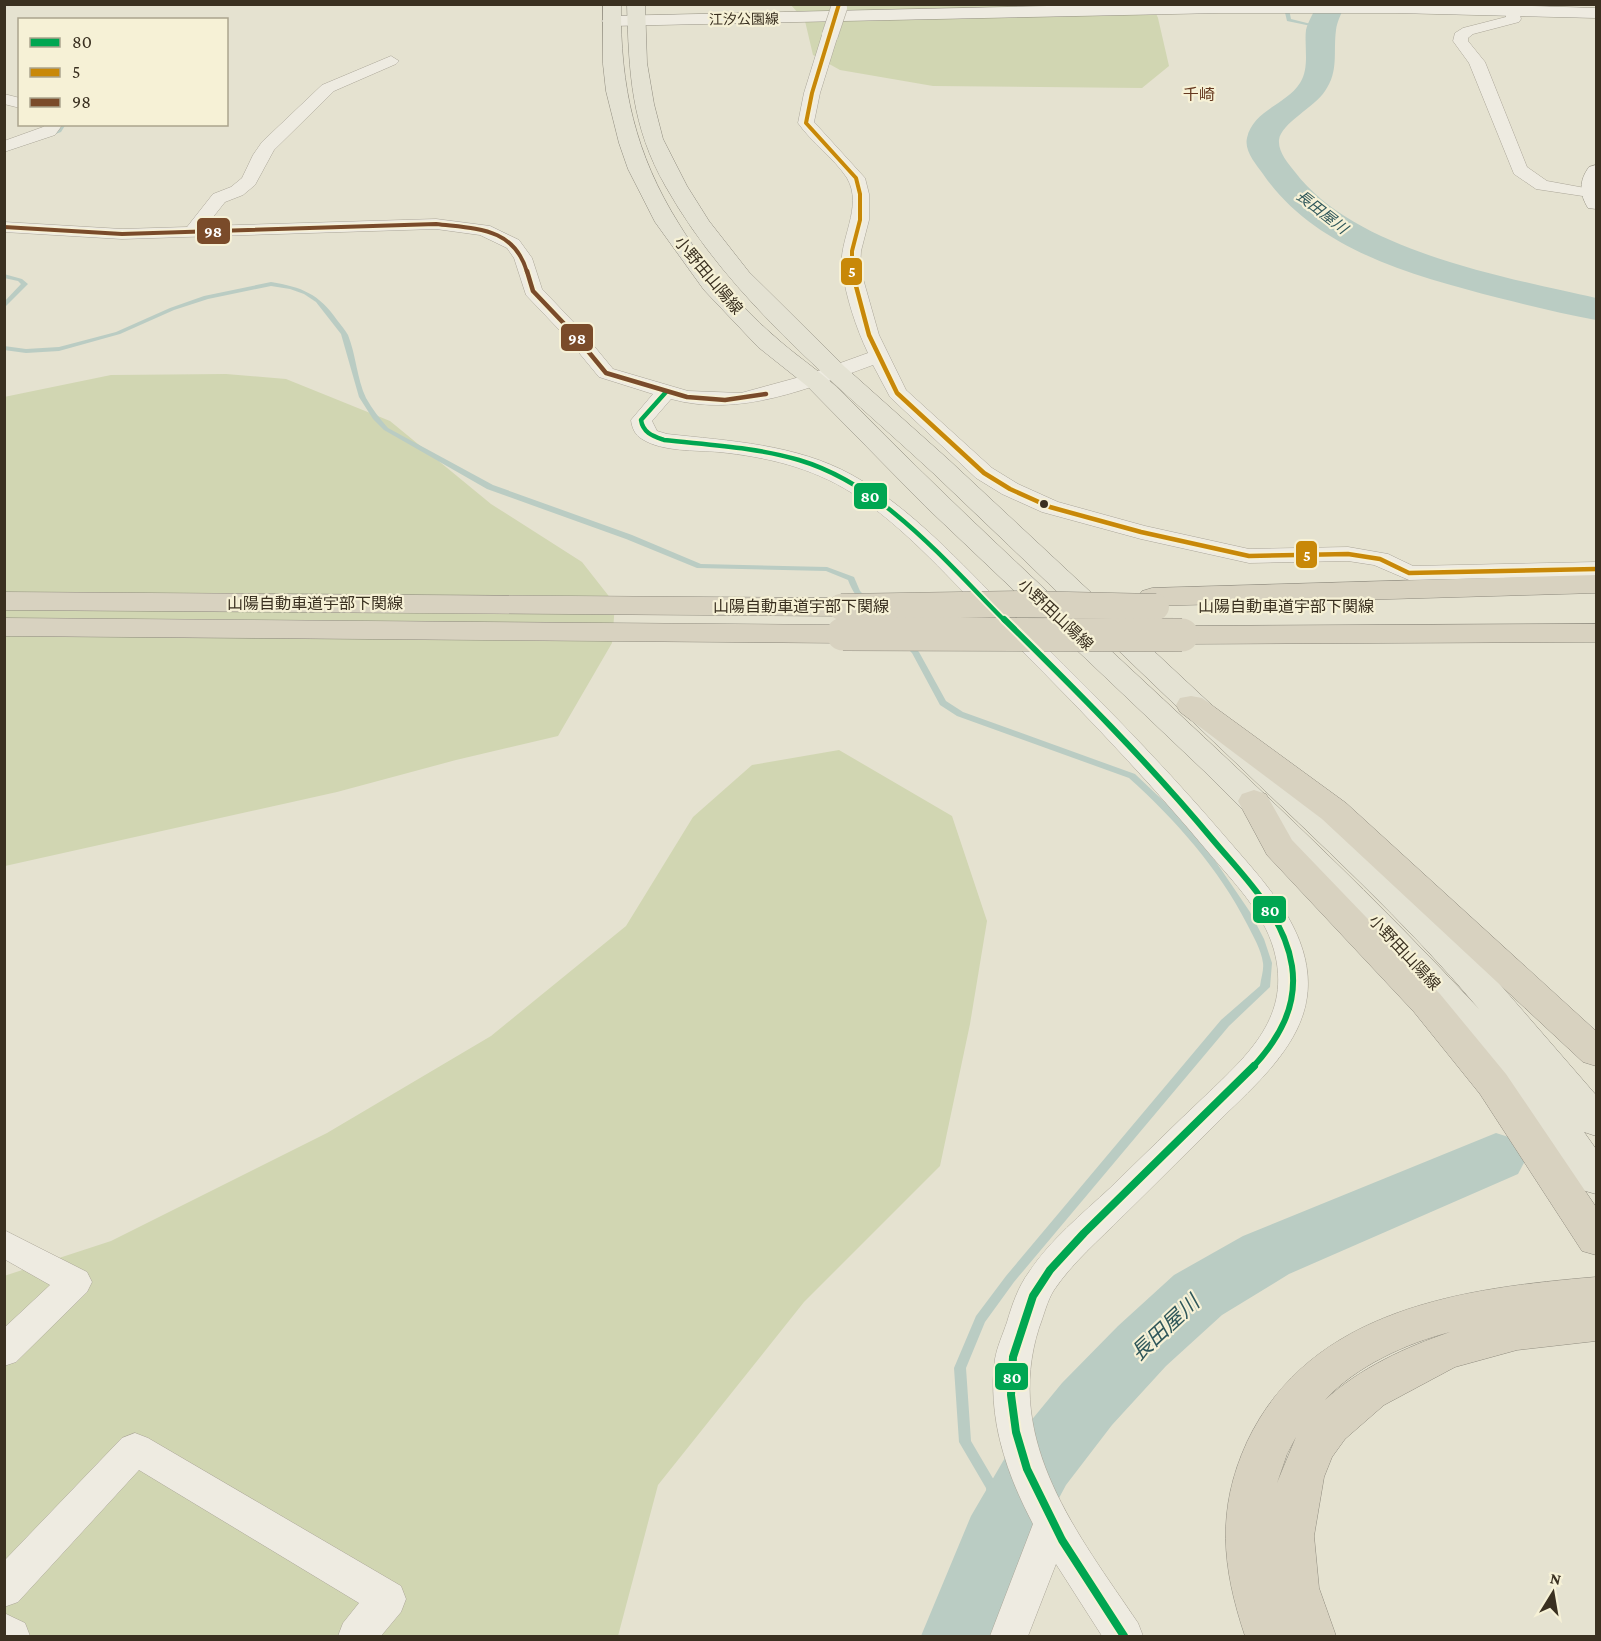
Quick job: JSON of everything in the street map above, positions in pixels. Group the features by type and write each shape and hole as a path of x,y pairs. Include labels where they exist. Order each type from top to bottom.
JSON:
{"highway":[{"path":"1154,602 1596,584"},
{"name":"山陽自動車道宇部下関線","path":"4,601 842,621 1182,635 1596,633"},
{"name":"山陽自動車道宇部下関線","path":"4,627 842,621 1023,604 1154,602 1596,604"},
{"path":"1191,705 1334,811 1596,1052"},
{"path":"1254,801 1279,847 1427,1003 1493,1084 1596,1239"},
{"path":"1269,1636 1258,1603 1248,1556 1249,1510 1259,1467 1279,1424 1307,1390 1336,1364 1418,1324 1459,1312 1595,1304"},
{"path":"1312,1636 1300,1604 1291,1558 1291,1520 1301,1475 1320,1436 1355,1400 1391,1378 1441,1353 1484,1340 1534,1330 1595,1304"}],"main road":[{"name":"江汐公園線","path":"624,13 1266,8 1512,11 1569,8 1596,13"},
{"name":"小野田山陽線","path":"624,13 612,64 619,117 634,163 668,225 712,283 767,342 825,376 940,466 1367,869 1458,960 1596,1121"},
{"path":"1594,198 1591,180 1596,171"},
{"name":"小野田山陽線","path":"825,376 945,513 1108,662 1373,918 1501,1055 1571,1142 1596,1179"}],"street":[{"path":"839,6 812,93 806,123 856,178 860,194 860,220 852,251 851,268 868,335 897,393 984,473 1010,489 1050,507 1141,532 1249,556 1348,554 1380,559 1409,573 1596,569"},
{"path":"1512,11 1514,19 1468,31 1460,36 1461,41 1477,62 1520,170 1542,185 1594,198"},
{"path":"191,232 219,198 237,191 249,182 261,155 268,146 327,88 391,61"},
{"path":"4,147 49,131 53,126"},
{"path":"4,227 93,234 436,224 484,230 513,244 523,258 533,291 573,333 606,373 666,392 705,399 742,399 825,376 878,356"},
{"path":"666,392 641,420 642,427 650,435 664,440 773,454 819,466 868,494 923,542 1054,667 1187,809 1270,911 1282,931 1291,956 1291,1003 1285,1021 1271,1045 1230,1090 1075,1242 1040,1282 1013,1356 1011,1390 1018,1446 1052,1524 1124,1636"},
{"path":"4,1243 75,1282 4,1351"},
{"path":"4,1588 135,1449 387,1599 357,1636"},
{"path":"1009,1636 1052,1524"},
{"path":"4,1632 11,1636"}],"green space":[{"path":"791,5 1152,5 1158,18 1169,66 1142,88 933,86 840,70 813,55 805,21"},
{"path":"226,374 286,379 390,421 491,504 582,562 615,604 612,643 558,736 337,792 5,866 4,397 111,375"},
{"path":"839,750 952,816 987,921 970,1024 940,1166 804,1302 658,1485 618,1636 5,1636 4,1276 111,1241 327,1133 491,1036 626,926 693,817 752,765"}],"waterway":[{"path":"1285,4 1289,20 1321,27"},
{"name":"長田屋川","path":"1331,4 1321,30 1321,64 1315,84 1301,100 1274,121 1263,138 1263,149 1291,189 1332,222 1365,241 1402,257 1482,282 1596,309"},
{"path":"47,135 59,131 63,126"},
{"path":"4,276 20,280 25,284 4,306"},
{"path":"4,348 26,351 59,349 118,333 206,297 271,284 291,287 318,301 332,317 344,334 362,397 375,418 386,429 406,441 490,487 629,537 700,566 827,569 851,579 857,592 868,603"},
{"path":"906,643 915,652 943,703 960,714 1132,776 1149,791 1190,835 1230,888 1247,914 1268,963 1265,987 1225,1023 1010,1279 980,1319 960,1368 965,1442 992,1487 997,1540"},
{"name":"長田屋川","path":"959,1636 997,1540 1041,1462 1087,1404 1142,1346 1198,1295 1266,1255 1496,1157"}],"transit line":[{"name":"5","path":"839,4 812,93 806,123 856,178 860,194 860,220 852,251 851,268 869,335 897,393 984,473 1010,489 1050,507 1141,532 1249,556 1348,554 1380,559 1409,573 1596,569"},
{"name":"98","path":"4,227 122,234 436,224 484,230 513,244 523,258 533,291 573,333 606,373 687,397 725,400 766,394"},
{"name":"80","path":"666,392 641,420 642,427 650,435 664,440 755,450 800,460 842,478 895,515 1007,622 1163,782 1246,878 1275,919 1285,938 1292,966 1293,985 1291,1003 1278,1034 1244,1077 1084,1233 1050,1270 1033,1296 1013,1357 1011,1395 1016,1432 1027,1469 1062,1540 1124,1636"}],"district":[{"name":"千崎","path":"1199,94"}]}
